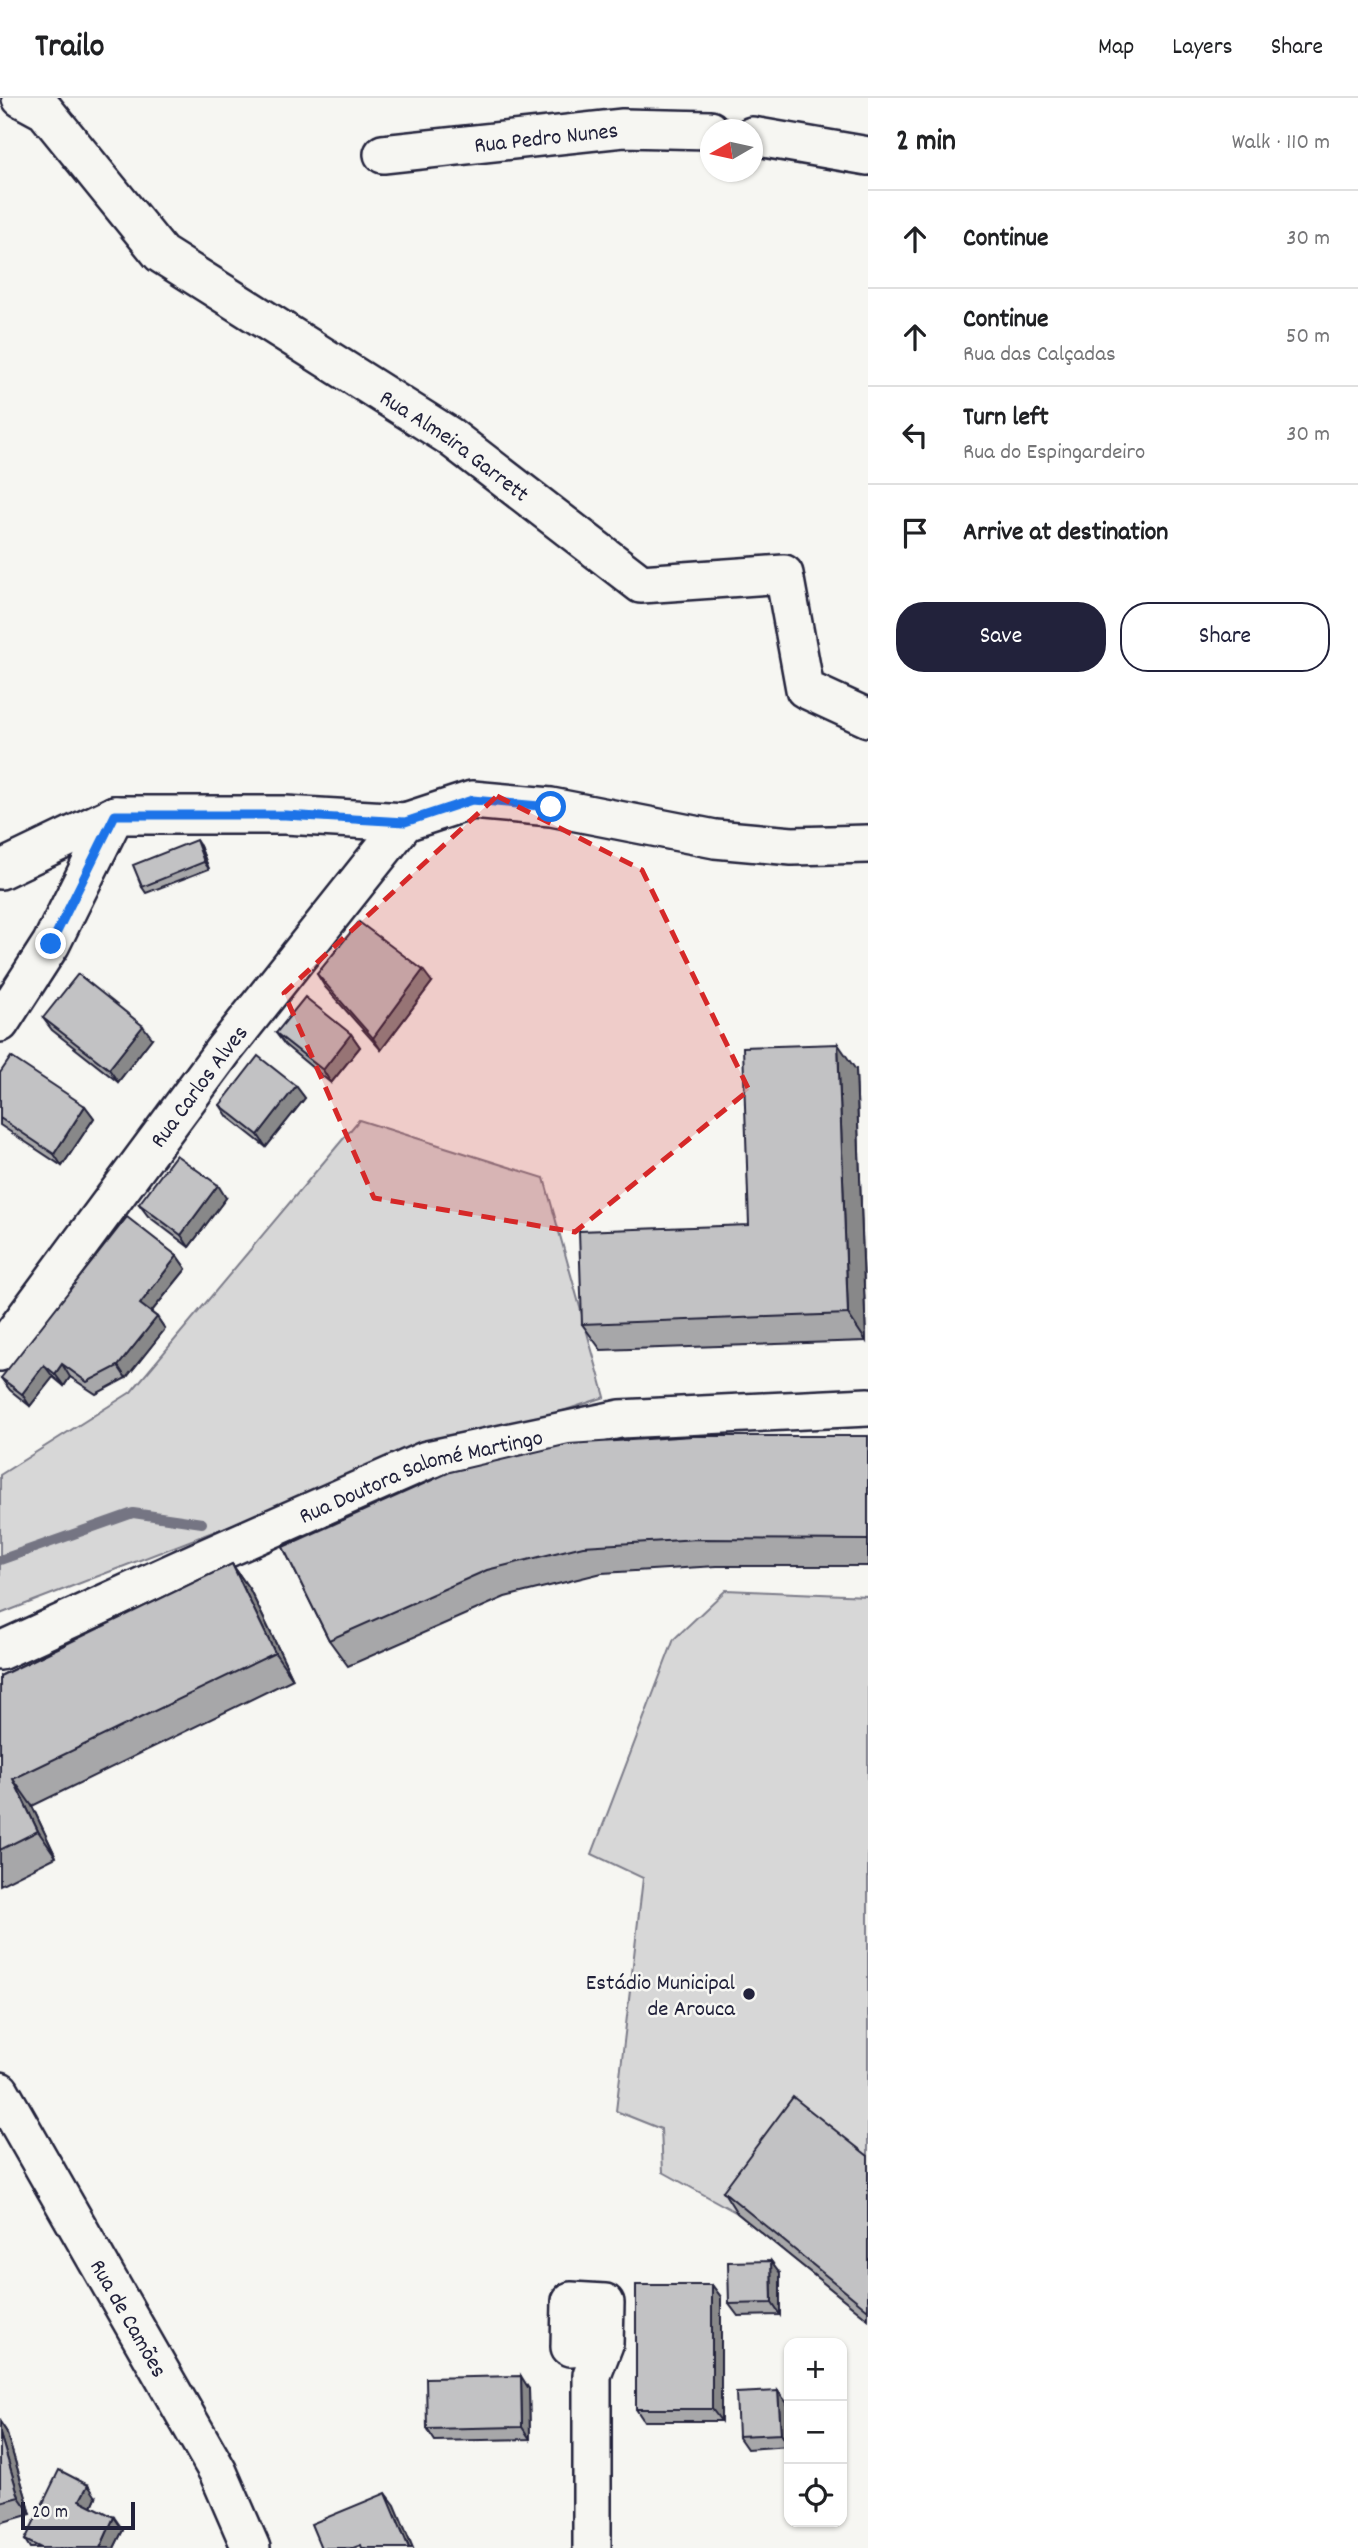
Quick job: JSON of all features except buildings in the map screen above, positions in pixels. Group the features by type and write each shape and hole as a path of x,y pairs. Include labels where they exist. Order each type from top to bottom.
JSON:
{"street":[{"name":"Rua Almeira Garrett","path":"21,98 45,111 161,254 449,436 641,584 784,574 806,688 868,718"},
{"name":"Rua Pedro Nunes","path":"383,154 623,128 700,130"},
{"path":"763,138 868,156"},
{"path":"0,870 115,815 285,815 405,822 472,800 551,807 715,839 792,846 868,844"},
{"path":"0,1023 51,944 115,815"},
{"name":"Rua Carlos Alves","path":"0,1352 223,1051 405,822"},
{"name":"Rua Doutora Salomé Martingo","path":"0,1651 427,1460 620,1419 868,1407"},
{"name":"Rua de Camões","path":"0,2091 218,2472 251,2548"},
{"path":"592,2548 592,2375 604,2344"}],"highlighted area":[{"path":"497,796 642,870 749,1090 575,1232 374,1198 284,993"}],"shaded area":[{"path":"359,1120 544,1178 605,1397 319,1491 0,1614 0,1475 131,1392"},
{"name":"Estádio Municipal de Arouca","path":"726,1590 868,1596 868,2319 737,2213 663,2172 661,2129 616,2111 643,1878 592,1854 674,1639"}],"waterway":[{"path":"0,1560 133,1513 202,1523"}],"place":[{"name":"Estádio Municipal de Arouca","path":"749,1994"}],"route":[{"path":"51,944 115,815 285,815 405,822 472,800 551,807"}]}
